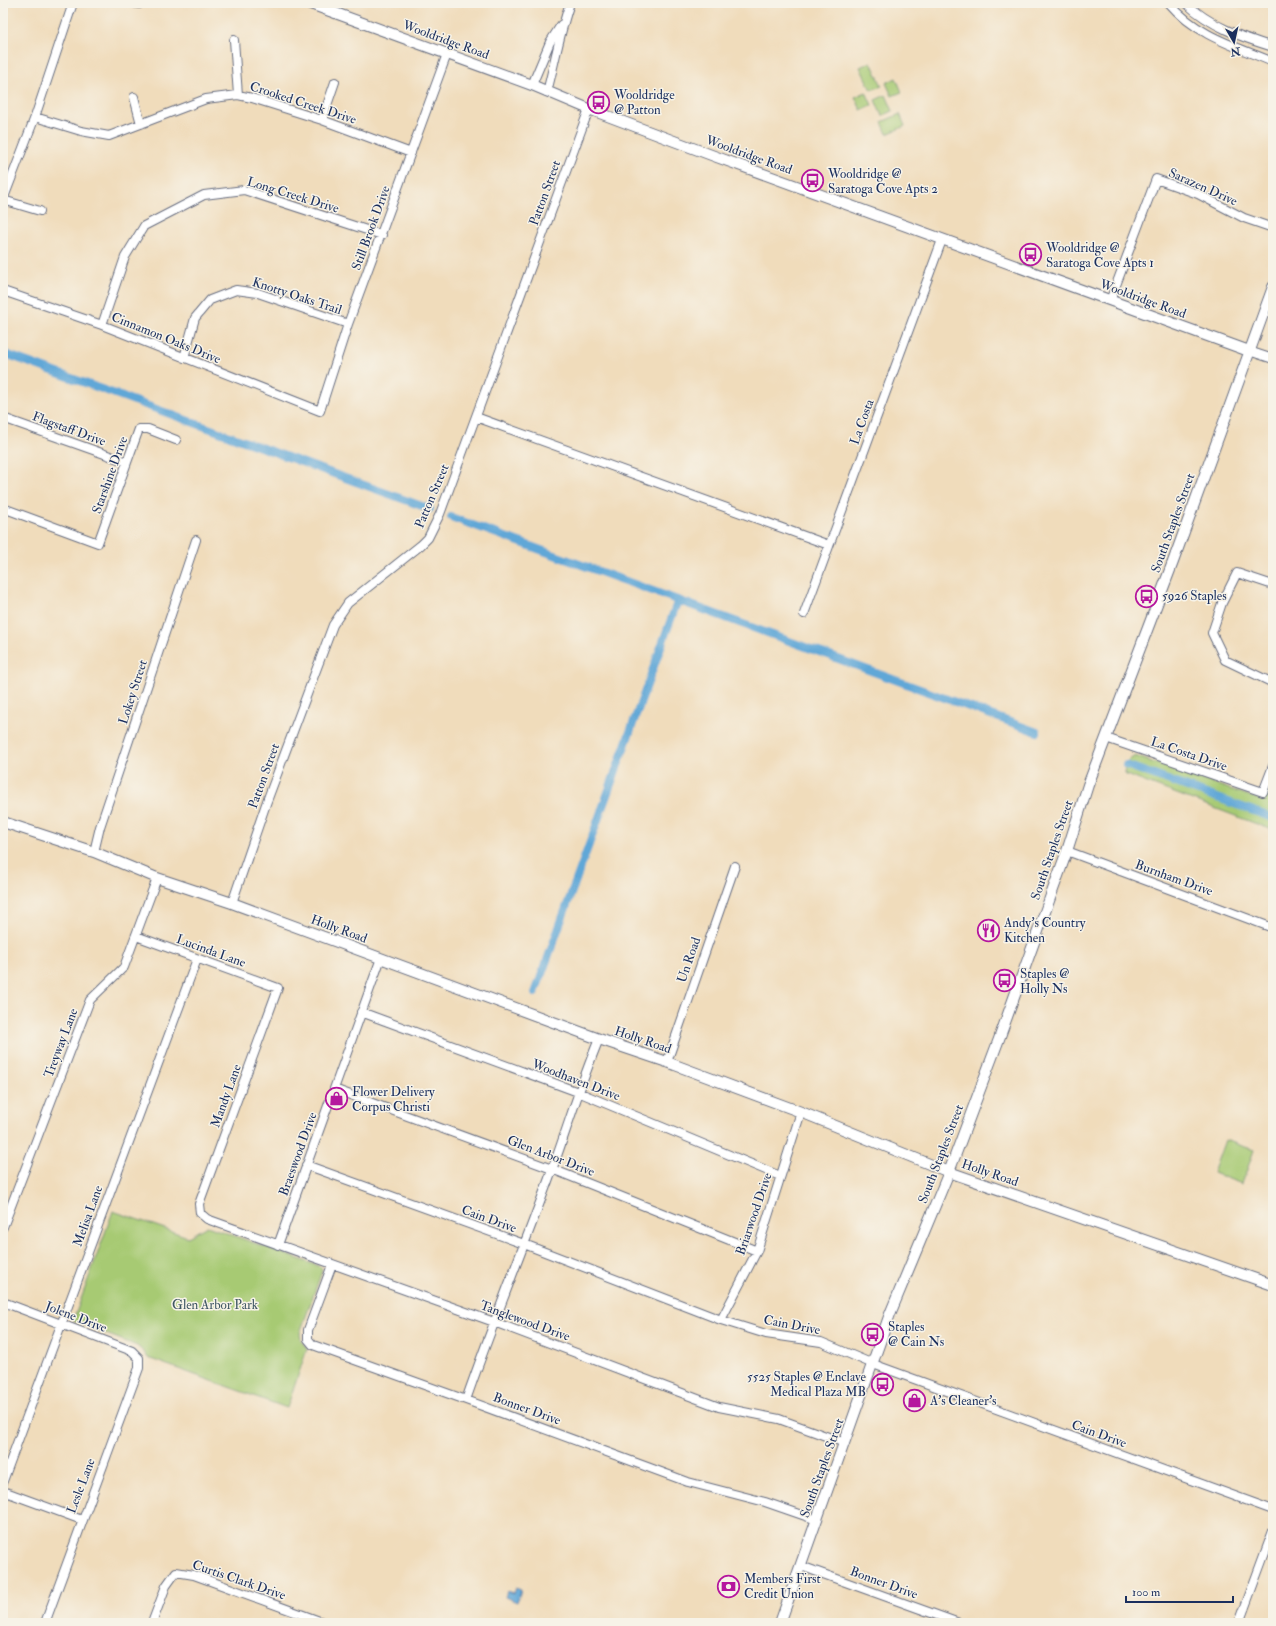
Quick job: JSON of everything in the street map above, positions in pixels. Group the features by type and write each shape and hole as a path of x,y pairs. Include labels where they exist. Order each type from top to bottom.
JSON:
{"main road":[{"name":"Wooldridge Road","path":"308,3 532,85 589,109 942,240 1249,351"},
{"name":"South Staples Street","path":"780,1623 893,1307 949,1172 1067,851 1084,798 1174,562 1273,287"},
{"name":"Holly Road","path":"3,822 94,852 158,878 381,958 599,1039 667,1062 801,1112 949,1172 1273,1285"}],"street":[{"path":"40,211 3,200 35,117 73,3"},
{"path":"547,92 560,44 564,21 570,3"},
{"path":"1169,3 1193,26 1217,41 1273,62"},
{"path":"1181,15 1188,5 1216,25 1273,48"},
{"path":"532,85 550,42 564,21"},
{"path":"234,40 238,95"},
{"path":"1247,52 1251,40"},
{"name":"Still Brook Drive","path":"320,411 348,324 382,235 447,54"},
{"path":"322,120 335,82"},
{"name":"Crooked Creek Drive","path":"35,117 82,131 109,136 206,99 238,95 322,120 412,153"},
{"path":"134,97 141,124"},
{"name":"Patton Street","path":"232,904 267,802 333,625 348,603 412,555 428,538 440,514 589,109"},
{"name":"Sarazen Drive","path":"1110,301 1156,179 1198,194 1244,218 1273,228"},
{"name":"Long Creek Drive","path":"102,325 125,256 144,226 204,195 244,190 382,235"},
{"name":"La Costa","path":"804,614 942,240"},
{"name":"Knotty Oaks Trail","path":"184,358 194,318 210,300 236,290 258,293 348,324"},
{"name":"Cinnamon Oaks Drive","path":"3,291 102,325 320,411"},
{"name":"Wooldridge Road","path":"1249,351 1273,359"},
{"path":"476,417 829,545"},
{"name":"Flagstaff Drive","path":"3,418 127,462"},
{"name":"Starshine Drive","path":"3,508 98,543 139,429 148,428 176,440"},
{"name":"Lokey Street","path":"94,852 100,827 196,540"},
{"path":"1273,585 1238,573 1222,603 1212,633 1225,660 1273,683"},
{"name":"La Costa Drive","path":"1106,738 1263,792 1273,766"},
{"name":"Burnham Drive","path":"1067,851 1273,928"},
{"name":"Un Road","path":"667,1062 735,866"},
{"name":"Treyway Lane","path":"3,1227 90,1000 124,967 158,878"},
{"name":"Lucinda Lane","path":"136,936 278,988"},
{"name":"Braeswood Drive","path":"278,1245 381,958"},
{"name":"Melisa Lane","path":"3,1481 197,959"},
{"name":"Mandy Lane","path":"200,1213 199,1204 278,988"},
{"name":"Woodhaven Drive","path":"361,1012 578,1092 780,1176"},
{"path":"466,1400 552,1169 578,1092 599,1039"},
{"name":"Glen Arbor Drive","path":"334,1089 552,1169 757,1251"},
{"name":"Briarwood Drive","path":"721,1320 757,1251 801,1112"},
{"name":"Cain Drive","path":"306,1165 524,1244 721,1320 766,1334 821,1342 873,1364 1273,1510"},
{"name":"Tanglewood Drive","path":"200,1213 207,1219 494,1322 719,1407 779,1419 845,1443"},
{"name":"Bonner Drive","path":"332,1264 308,1330 308,1339 313,1345 688,1482 764,1502 817,1520"},
{"name":"Jolene Drive","path":"3,1302 132,1351 139,1358"},
{"name":"Lesle Lane","path":"45,1623 139,1368 139,1358"},
{"path":"3,1491 82,1520"},
{"path":"1239,1623 1273,1531"},
{"name":"Bonner Drive","path":"801,1566 959,1623"},
{"name":"Curtis Clark Drive","path":"152,1623 166,1586 176,1572 194,1575 325,1623"}],"green space":[{"path":"871,62 882,86 871,90 860,67"},
{"path":"896,78 902,92 892,96 886,83"},
{"path":"866,92 872,105 861,110 855,97"},
{"path":"886,95 893,111 882,116 875,100"},
{"path":"900,114 905,126 887,134 882,122"},
{"path":"1135,756 1264,801 1273,779 1273,830 1126,775 1124,771 1129,760"},
{"path":"1225,1140 1254,1150 1242,1184 1213,1173"},
{"name":"Glen Arbor Park","path":"113,1211 188,1237 207,1226 321,1267 322,1271 300,1333 301,1340 307,1349 287,1408 148,1358 137,1346 73,1321"}],"water":[{"path":"516,1588 521,1590 517,1602 505,1597 507,1591 514,1593"}],"waterway":[{"path":"3,353 430,509"},
{"path":"451,517 1037,732"},
{"path":"535,993 678,600"},
{"path":"1126,765 1273,818"}],"place":[{"name":"Wooldridge @ Patton","path":"599,102"},
{"name":"Wooldridge @ Saratoga Cove Apts 2","path":"812,181"},
{"name":"Wooldridge @ Saratoga Cove Apts 1","path":"1031,255"},
{"name":"5926 Staples","path":"1146,596"},
{"name":"Andy's Country Kitchen","path":"989,930"},
{"name":"Staples @ Holly Ns","path":"1004,981"},
{"name":"Flower Delivery Corpus Christi","path":"337,1099"},
{"name":"Staples @ Cain Ns","path":"872,1334"},
{"name":"5525 Staples @ Enclave Medical Plaza MB","path":"882,1384"},
{"name":"A's Cleaner's","path":"915,1401"},
{"name":"Members First Credit Union","path":"729,1586"}]}
